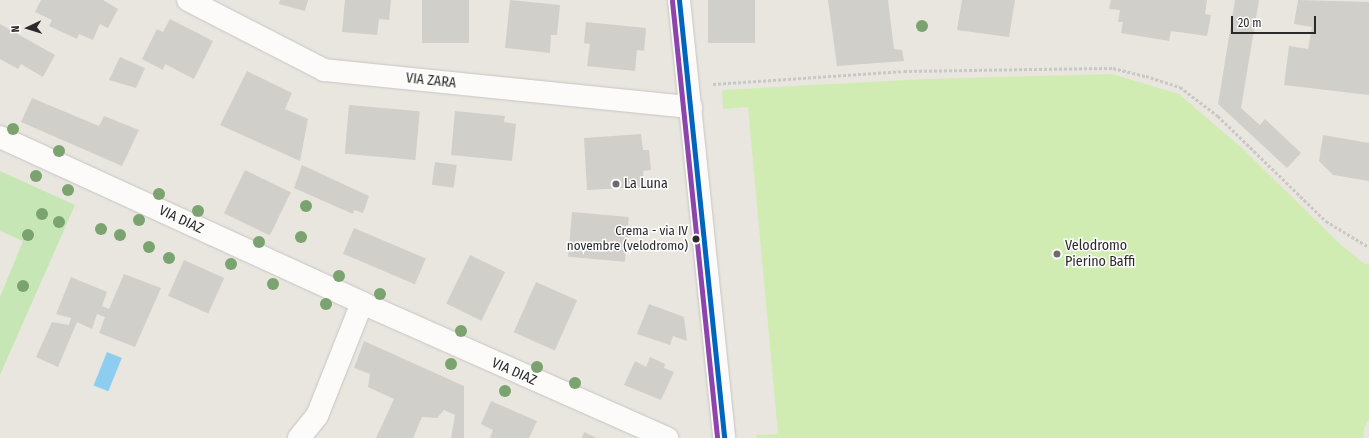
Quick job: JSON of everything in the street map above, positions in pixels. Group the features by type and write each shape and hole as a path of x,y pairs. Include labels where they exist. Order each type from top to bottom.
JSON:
{"street":[{"name":"VIA ZARA","path":"188,0 324,70 690,96"},
{"path":"679,0 724,438"},
{"name":"VIA DIAZ","path":"0,137 362,304 667,438"},
{"path":"299,438 317,416 362,304"}],"path":[{"path":"690,96 904,72 1113,68 1180,87 1218,116 1326,221 1369,247"}],"green space":[{"name":"Velodromo Pierino Baffi","path":"1112,74 1179,94 1242,148 1341,245 1365,264 1369,263 1369,419 1363,431 1364,438 757,438 756,435 778,434 748,107 723,109 722,90 925,79"},
{"path":"0,171 75,205 0,375 0,297 23,241 0,231"}],"water":[{"path":"107,352 122,358 108,391 94,385"}],"building":[{"path":"41,0 103,0 118,9 108,28 100,24 93,40 79,34 77,39 49,26 52,20 35,12"},
{"path":"280,0 308,0 305,11 279,4"},
{"path":"345,0 391,0 389,20 379,19 377,35 342,32"},
{"path":"422,0 469,0 469,43 422,43"},
{"path":"510,0 560,5 557,35 551,35 550,53 505,48"},
{"path":"708,0 755,0 755,43 708,43"},
{"path":"828,0 888,0 894,49 902,50 904,61 837,66"},
{"path":"962,0 1015,0 1009,37 957,30"},
{"path":"1111,0 1207,0 1205,14 1211,15 1207,36 1171,31 1169,41 1121,33 1123,22 1118,22 1120,10 1109,9"},
{"path":"1235,0 1259,0 1241,108 1260,125 1265,119 1301,153 1287,168 1218,104"},
{"path":"1298,0 1369,2 1369,95 1284,85 1289,46 1308,49 1312,27 1294,24"},
{"path":"170,19 213,41 194,79 165,64 163,70 142,59 157,29 163,32"},
{"path":"586,22 646,28 644,51 637,50 635,71 587,66 590,44 584,43"},
{"path":"0,24 55,55 43,77 21,64 18,69 0,59"},
{"path":"120,57 145,68 136,88 109,80"},
{"path":"247,71 292,93 285,109 308,119 300,161 220,125"},
{"path":"32,98 99,126 104,116 139,130 122,166 21,122"},
{"path":"349,105 420,111 415,160 345,154"},
{"path":"455,111 505,116 504,122 516,124 512,161 451,155"},
{"path":"641,134 643,150 649,150 651,170 643,171 644,187 587,190 584,138"},
{"path":"1323,135 1369,143 1369,181 1333,175 1319,161"},
{"path":"435,162 457,165 454,188 432,185"},
{"path":"302,165 369,196 363,213 354,210 353,214 294,188"},
{"path":"245,170 291,192 270,235 224,213"},
{"path":"572,212 629,217 625,262 568,257"},
{"path":"354,228 426,258 415,284 343,254"},
{"path":"470,255 505,272 481,321 446,304"},
{"path":"184,260 224,278 208,314 168,296"},
{"path":"124,274 161,288 135,347 99,333 105,317 97,314 92,329 77,322 58,367 36,357 52,322 69,325 71,318 56,314 71,277 107,292 102,306 109,309"},
{"path":"536,282 577,300 555,351 514,332"},
{"path":"649,304 684,317 687,341 673,336 670,345 637,334"},
{"path":"364,341 464,386 464,438 451,438 455,415 444,410 437,418 422,417 413,438 376,438 394,399 368,387 370,374 354,368"},
{"path":"650,357 665,364 664,368 674,372 661,400 624,385 635,361 646,367"},
{"path":"491,401 537,421 529,438 490,438 493,430 481,424"},
{"path":"584,432 597,438 582,438"}],"transit line":[{"path":"679,0 724,438"},
{"path":"672,1 717,438"}],"place":[{"name":"La Luna","path":"616,184"},
{"name":"Crema - via IV novembre (velodromo)","path":"696,239"},
{"name":"Velodromo Pierino Baffi","path":"1057,254"}]}
